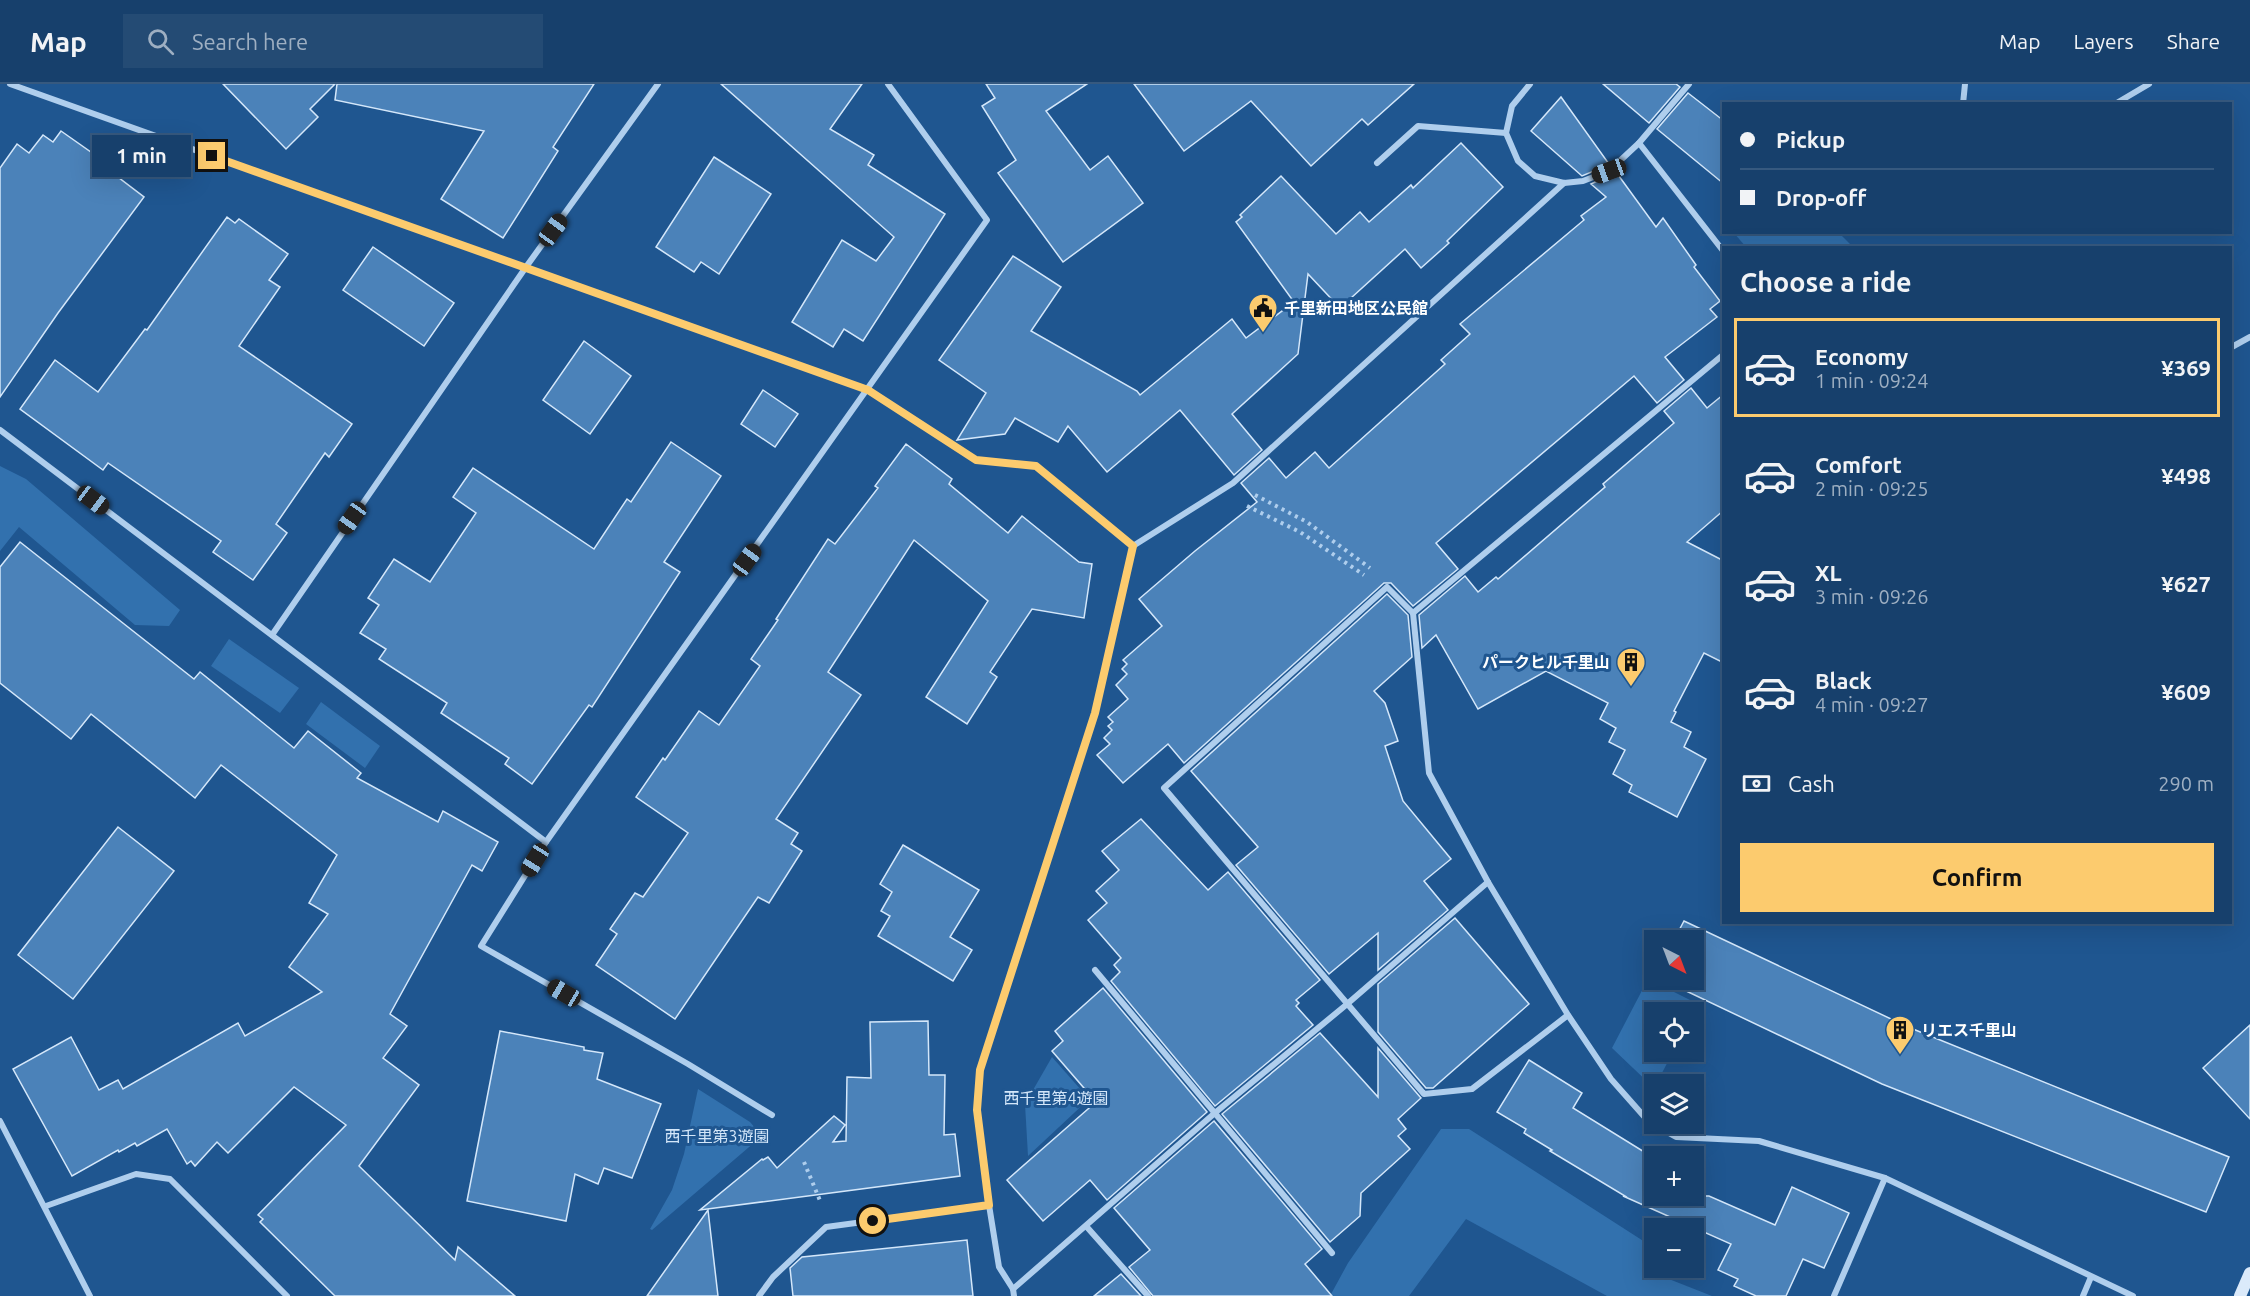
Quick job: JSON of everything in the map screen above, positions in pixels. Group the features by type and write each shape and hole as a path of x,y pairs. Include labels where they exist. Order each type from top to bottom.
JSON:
{"main road":[{"path":"2240,1296 2250,1273"}],"street":[{"path":"10,84 868,390 976,460 1036,466 1133,546"},
{"path":"272,634 526,267 658,84"},
{"path":"772,1116 688,1064 481,946 546,842 987,220 888,84"},
{"path":"1530,84 1512,106 1506,133 1518,161 1535,176 1564,183 1583,181 1609,171 1639,143 1689,84"},
{"path":"1963,102 1965,84"},
{"path":"2118,102 2149,84"},
{"path":"1377,163 1418,126 1506,133"},
{"path":"1639,143 1722,249"},
{"path":"1488,882 1346,1005 1216,1112 1014,1292 999,1267 989,1205 977,1110 980,1070 1095,713 1133,546 1233,483 1564,183"},
{"path":"2232,347 2250,337"},
{"path":"1413,613 1722,356"},
{"path":"0,430 546,842"},
{"path":"1568,1015 1472,1089 1424,1094 1346,1005 1164,788 1387,587 1413,613 1429,773 1488,882 1568,1015 1611,1079 1649,1122 1676,1137 1759,1141 1885,1178 2133,1296"},
{"path":"1095,970 1332,1253"},
{"path":"0,1121 46,1206 90,1296"},
{"path":"46,1206 136,1174 170,1179 287,1296"},
{"path":"1834,1296 1885,1178"},
{"path":"759,1296 773,1277 826,1227 989,1205"},
{"path":"1086,1226 1148,1296"},
{"path":"2083,1296 2091,1277"}],"path":[{"path":"1233,483 1307,522 1367,564 1387,587"},
{"path":"1241,502 1300,532 1352,569"},
{"path":"804,1162 821,1203"}],"green space":[{"path":"1735,234 1840,234 1852,246 1745,246"},
{"path":"0,466 26,479 180,610 169,626 135,625 19,527 0,551"},
{"path":"229,639 299,688 280,713 211,666"},
{"path":"321,702 380,746 365,768 306,724"},
{"path":"1644,987 1644,990 1670,990 1694,1002 1644,1002 1644,1062 1668,1062 1661,1074 1644,1074 1644,1078 1612,1048"},
{"name":"西千里第4遊園","path":"1052,1057 1089,1099 1028,1156 1025,1104"},
{"name":"西千里第3遊園","path":"698,1089 750,1122 762,1136 652,1230 650,1229 672,1190 684,1154"},
{"path":"1441,1129 1469,1129 1644,1241 1644,1278 1666,1278 1712,1296 1607,1296 1466,1219 1409,1296 1330,1296 1348,1263"}],"building":[{"path":"223,84 335,84 310,109 318,117 286,149"},
{"path":"337,84 594,84 553,147 558,151 503,238 441,199 484,131 335,100"},
{"path":"721,84 862,84 830,129 874,155 868,165 945,214 863,341 844,329 833,347 792,322 842,240 876,261 894,237"},
{"path":"986,84 1087,84 1046,111 1090,170 1108,156 1143,203 1063,262 998,173 1016,160 982,106 995,98"},
{"path":"1134,84 1414,84 1368,125 1362,119 1311,166 1251,101 1184,151"},
{"path":"1603,84 1676,84 1680,87 1649,123"},
{"path":"1688,93 1722,119 1722,182 1657,129"},
{"path":"1561,97 1609,164 1582,176 1531,131"},
{"path":"61,131 95,155 93,158 144,197 58,313 0,397 0,168 17,144 29,153 43,135 53,142"},
{"path":"1461,143 1503,187 1447,241 1449,243 1421,268 1405,249 1340,308 1308,274 1298,354 1232,414 1262,450 1234,475 1180,410 1107,472 1068,426 1058,442 1015,418 1005,434 957,440 986,393 939,360 1013,256 1061,287 1031,331 1137,391 1140,395 1232,319 1246,338 1294,302 1236,222 1242,217 1240,215 1281,176 1336,234 1360,212 1369,222 1411,185 1413,188"},
{"path":"714,157 771,194 719,274 701,262 694,272 656,247"},
{"path":"1616,172 1656,227 1663,218 1696,265 1694,267 1720,301 1710,309 1717,317 1665,357 1684,380 1657,403 1634,376 1436,543 1458,569 1413,606 1391,583 1384,583 1184,763 1168,744 1123,783 1097,755 1110,744 1104,738 1112,730 1108,726 1113,722 1108,717 1128,699 1116,685 1127,674 1122,669 1127,664 1123,660 1162,626 1139,599 1257,502 1241,483 1269,458 1286,478 1315,452 1329,468 1445,364 1441,360 1470,334 1460,324 1584,220 1581,216 1606,197 1591,184"},
{"path":"227,217 235,223 239,219 288,254 269,280 280,287 239,346 352,424 329,457 325,453 276,524 287,533 253,580 213,552 221,541 108,463 103,470 20,409 55,360 98,392 145,329 147,330"},
{"path":"373,247 454,303 424,346 343,290"},
{"path":"584,341 631,376 590,434 543,400"},
{"path":"1691,388 1707,408 1722,396 1722,512 1687,542 1722,560 1722,662 1704,653 1674,711 1676,712 1671,722 1691,732 1684,747 1706,759 1677,817 1629,792 1632,785 1613,774 1625,750 1609,742 1616,728 1600,719 1608,703 1546,671 1478,709 1436,635 1422,648 1419,615 1465,576 1478,592 1496,577 1498,579 1605,487 1603,484 1674,423 1664,411"},
{"path":"763,390 798,414 775,447 741,424"},
{"path":"671,442 721,476 664,562 680,572 592,707 589,705 532,784 505,764 509,758 441,713 447,703 379,659 386,649 360,633 379,605 368,598 394,559 430,582 476,513 453,497 473,468 594,549 627,499 631,502"},
{"path":"906,444 952,479 949,484 1008,533 1022,516 1079,562 1092,564 1084,618 1032,609 990,672 997,677 967,724 926,697 988,601 914,540 828,672 861,695 776,819 798,833 791,844 802,851 769,903 758,897 675,1019 596,965 617,934 610,929 635,893 643,897 688,833 636,797 699,711 719,725 760,666 751,659 828,539 835,544 878,488 875,486"},
{"path":"20,542 194,679 200,672 294,748 308,731 361,773 357,778 438,822 443,811 498,842 482,871 472,865 390,1014 407,1026 383,1058 419,1085 359,1166 455,1260 458,1247 515,1296 335,1296 260,1222 263,1219 258,1215 346,1125 294,1087 228,1153 217,1142 195,1166 191,1161 187,1164 167,1129 137,1146 135,1143 119,1152 118,1150 72,1176 13,1069 71,1037 99,1090 118,1080 123,1089 238,1023 245,1036 322,992 289,967 328,914 309,903 337,855 221,765 195,798 91,714 71,739 0,683 0,567"},
{"path":"1387,594 1408,615 1412,657 1374,691 1385,703 1398,741 1385,746 1403,801 1451,859 1424,881 1448,910 1378,970 1378,933 1329,974 1236,865 1258,847 1191,771"},
{"path":"1141,819 1208,890 1228,872 1320,980 1296,1000 1299,1003 1296,1006 1313,1025 1215,1106 1111,981 1120,972 1114,965 1121,958 1088,920 1107,903 1096,891 1119,870 1102,851"},
{"path":"118,827 174,871 73,999 18,955"},
{"path":"903,845 979,890 950,937 972,950 953,981 878,936 890,916 881,911 892,892 880,884"},
{"path":"1455,918 1529,1004 1433,1088 1426,1088 1378,1032 1378,984"},
{"name":"リエス千里山","path":"1684,921 1703,930 1679,930"},
{"name":"リエス千里山","path":"1704,930 1908,1027 2229,1157 2206,1212 1882,1084 1684,990 1704,990"},
{"path":"1103,988 1207,1112 1107,1200 1090,1180 1043,1221 1007,1180 1096,1102 1052,1051 1063,1041 1055,1031"},
{"path":"928,1021 929,1075 945,1075 944,1135 955,1134 960,1176 700,1210 762,1159 768,1157 777,1168 834,1116 845,1125 833,1142 846,1141 847,1077 871,1078 870,1022"},
{"path":"2250,1025 2250,1119 2203,1068"},
{"path":"500,1031 584,1047 584,1050 603,1053 597,1079 661,1104 632,1178 604,1168 598,1184 575,1174 566,1221 467,1201"},
{"path":"1320,1033 1378,1097 1378,1048 1421,1098 1398,1119 1406,1129 1398,1136 1410,1149 1361,1193 1360,1216 1330,1242 1222,1114"},
{"path":"1529,1060 1582,1093 1573,1108 1644,1152 1644,1205 1623,1196 1625,1196 1550,1151 1552,1150 1524,1133 1526,1129 1497,1112"},
{"path":"1214,1121 1322,1249 1305,1264 1332,1296 1153,1296 1129,1267 1150,1250 1114,1208"},
{"path":"1792,1187 1849,1213 1824,1268 1803,1259 1786,1296 1756,1296 1734,1286 1738,1279 1718,1270 1731,1244 1704,1232 1704,1218 1672,1218 1646,1206 1704,1206 1704,1196 1709,1196 1775,1225"},
{"path":"708,1210 718,1296 647,1296"},
{"path":"967,1240 973,1296 793,1296 790,1268 802,1257"},
{"path":"1121,1274 1141,1296 1094,1296"}],"place":[{"name":"千里新田地区公民館","path":"1263,334"},
{"name":"パークヒル千里山","path":"1631,688"},
{"name":"リエス千里山","path":"1900,1056"}],"route":[{"path":"212,156 868,390 976,460 1036,466 1133,546 1095,713 980,1070 977,1110 989,1205 873,1221"}]}
